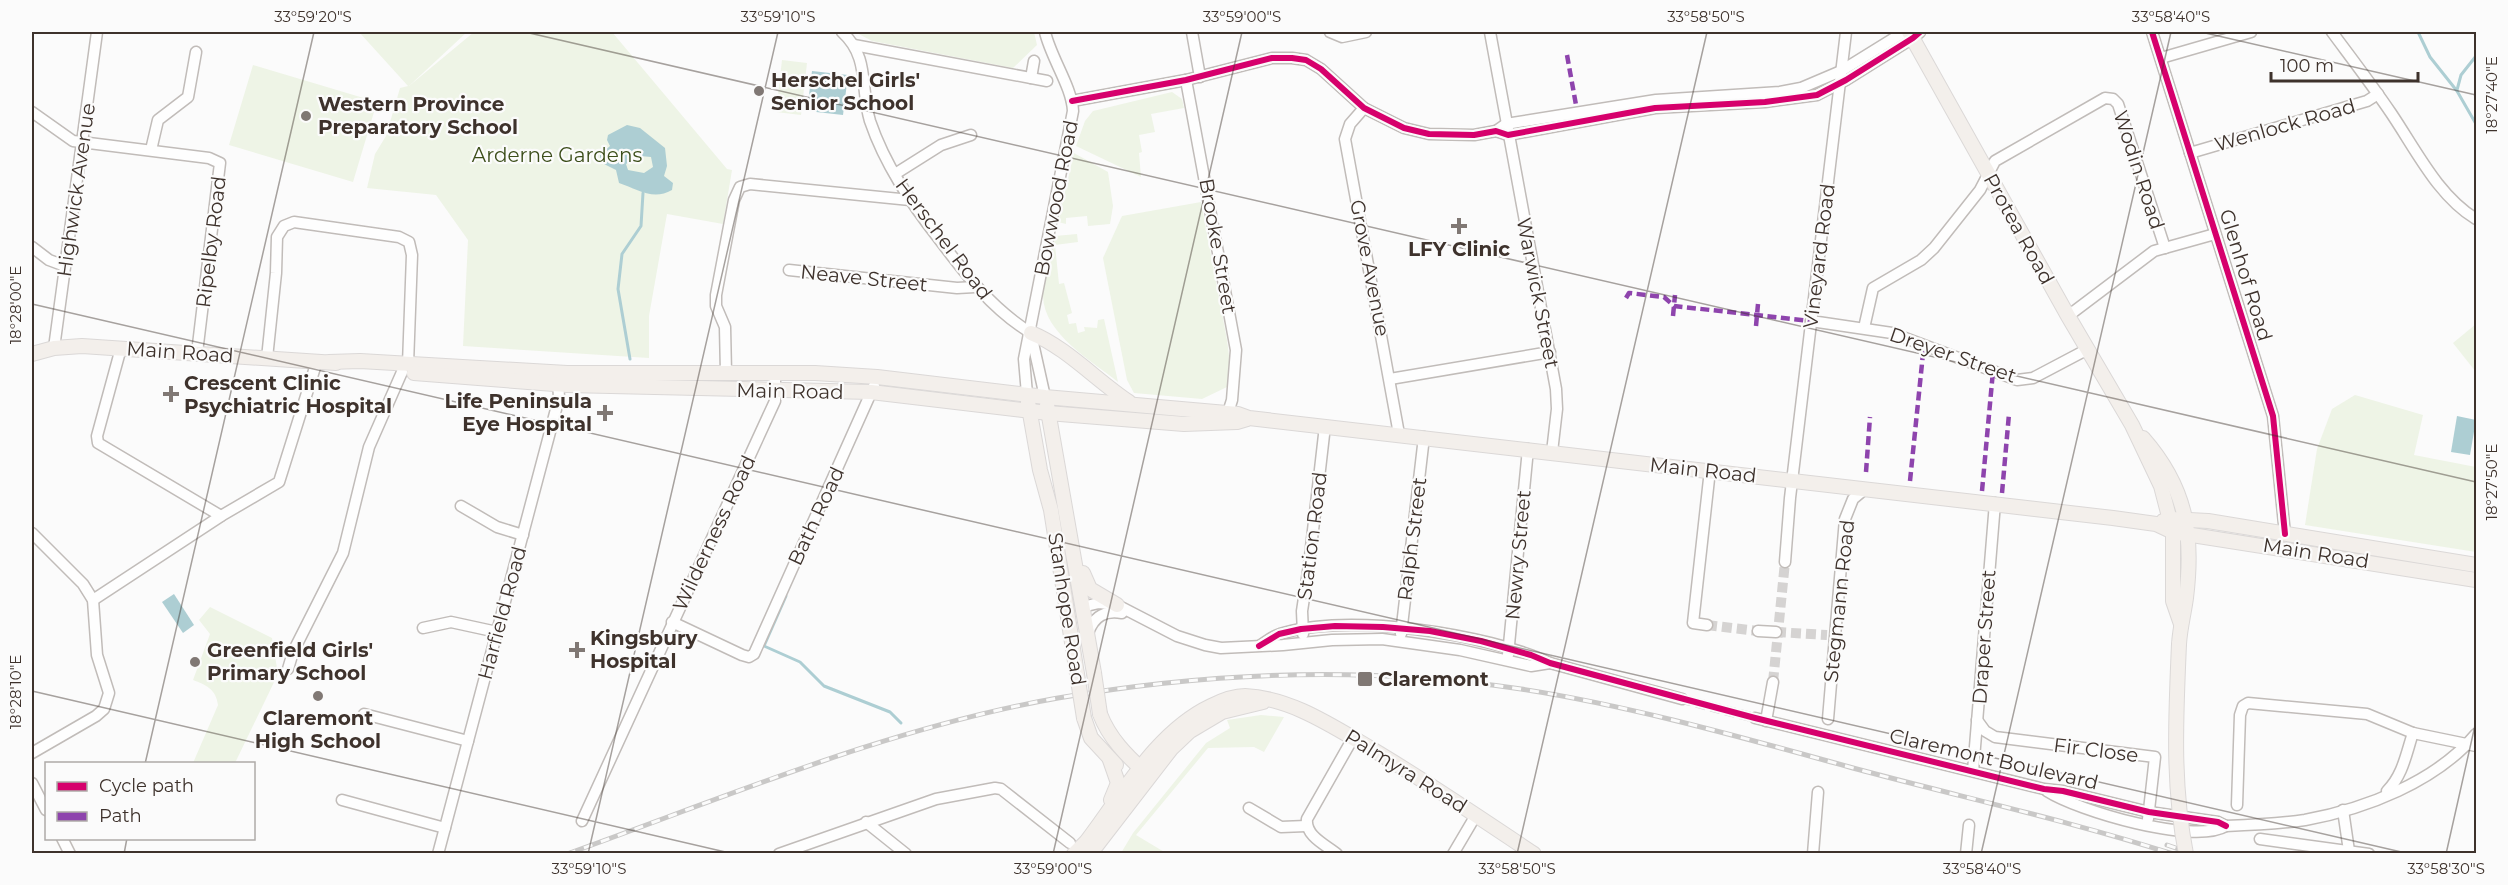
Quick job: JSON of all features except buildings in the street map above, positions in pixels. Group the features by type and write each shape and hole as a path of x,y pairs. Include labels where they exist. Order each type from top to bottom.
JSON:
{"main road":[{"name":"Protea Road","path":"1911,33 2068,316 2132,425 2164,493 2172,525 2173,601 2181,624"},
{"path":"1031,333 1049,342 1107,388 1132,404"},
{"name":"Main Road","path":"32,354 54,348 82,346 121,348 323,362 360,361 405,368 558,379 871,393 1048,413 1184,424 1226,418 1249,418 2172,525 2188,533 2476,580"},
{"name":"Main Road","path":"558,379 726,373 877,377 1046,397 1132,404 1226,418"},
{"name":"Bowwood Road","path":"1027,394 1029,411"},
{"name":"Bowwood Road","path":"1046,397 1048,413"},
{"name":"Stanhope Road","path":"1029,411 1040,470 1051,510 1084,718 1091,738 1110,760 1141,778"},
{"name":"Stanhope Road","path":"1048,413 1101,714 1110,734 1141,778"},
{"name":"Protea Road","path":"2132,425 2161,459 2187,519 2186,597 2179,644 2175,766 2177,800 2186,854"},
{"name":"Main Road","path":"2172,525 2187,519 2476,565"},
{"path":"1069,534 1080,560 1087,586 1096,594 1117,605"},
{"path":"1077,673 1081,658 1076,617 1082,607"},
{"name":"Palmyra Road","path":"1141,778 1164,742 1191,717 1221,701 1242,696 1271,701 1311,714 1353,738 1534,854"},
{"path":"1078,850 1141,778 1179,740 1201,723 1222,712 1271,701"},
{"path":"1078,850 1117,789 1118,777 1110,760"}],"street":[{"name":"Highwick Avenue","path":"54,348 97,32"},
{"name":"Herschel Road","path":"842,32 861,57 870,120 910,200 975,287 1007,318 1031,333"},
{"path":"849,32 854,45 1047,81"},
{"name":"Bowwood Road","path":"1027,394 1024,359 1031,333 1073,111 1072,101 1052,57 1045,32"},
{"path":"1192,32 1200,77"},
{"path":"1330,32 1342,37 1366,32"},
{"name":"Warwick Street","path":"1490,32 1537,293 1550,352 1557,400 1552,452"},
{"name":"Vineyard Road","path":"1785,562 1792,481 1846,32"},
{"name":"Glenhof Road","path":"2152,32 2273,416 2285,534"},
{"path":"2161,58 2252,32"},
{"path":"2332,32 2378,94 2442,189 2462,211 2476,219"},
{"path":"1072,101 1200,77 1272,58 1299,58 1321,69 1364,108 1393,124 1417,132 1460,136 1496,131 1508,135 1655,108 1796,99 1817,94 1839,84 1911,33"},
{"path":"1496,131 1506,124 1656,100 1780,92 1801,88 1841,71 1911,33"},
{"path":"151,150 158,120 188,97 196,52"},
{"path":"1030,78 1034,62"},
{"name":"Brooke Street","path":"1186,80 1236,350 1236,369 1226,418"},
{"name":"Wenlock Road","path":"2190,153 2367,101 2378,94"},
{"name":"Wodin Road","path":"1989,175 1995,161 2101,100 2112,99 2118,104 2165,248"},
{"name":"Grove Avenue","path":"1364,108 1350,124 1345,139 1399,434"},
{"path":"32,112 70,140 82,143"},
{"path":"895,174 941,145 970,135"},
{"name":"Ripelby Road","path":"82,143 209,158 220,163 197,354"},
{"path":"1864,328 1874,288 1921,260 1934,248 1965,211 1989,175"},
{"path":"726,373 726,339 722,318 716,306 716,295 734,200 740,187 752,184 910,200"},
{"path":"267,358 276,273 277,237 284,226 302,222 399,237 409,242 412,255 405,368 369,447 342,553 293,652 288,669"},
{"path":"2068,316 2154,251 2215,234"},
{"path":"32,247 49,260 65,266"},
{"name":"Neave Street","path":"789,270 957,288 975,287"},
{"name":"Dreyer Street","path":"1811,321 1892,333 2017,380 2033,378 2088,349"},
{"name":"Bowwood Road","path":"1031,333 1046,397"},
{"path":"121,348 97,436 98,443 221,516"},
{"path":"1390,380 1550,352"},
{"path":"93,600 221,516 279,482 323,362"},
{"name":"Wilderness Road","path":"582,821 775,401 774,373"},
{"name":"Bath Road","path":"672,622 746,656 754,654 877,377"},
{"name":"Harfield Road","path":"438,854 559,398 558,379"},
{"name":"Station Road","path":"1301,629 1325,426"},
{"name":"Ralph Street","path":"1401,641 1424,437"},
{"name":"Newry Street","path":"1508,655 1528,449"},
{"path":"1707,625 1693,623 1710,470"},
{"name":"Stegmann Road","path":"1828,719 1831,635 1845,519 1853,500 1865,489"},
{"name":"Draper Street","path":"1972,771 1995,503"},
{"path":"461,506 497,527 523,535"},
{"path":"32,753 96,716 107,703 109,693 97,655 93,600 83,584 34,541"},
{"path":"1082,607 1099,603 1117,605 1177,636 1205,645 1241,648 1360,639 1401,641 1508,655"},
{"path":"1088,633 1094,620 1104,613 1132,614"},
{"path":"423,628 452,622 497,632"},
{"path":"1259,646 1279,634 1301,629 1335,626 1430,631 1481,641 1531,666 1550,663 1682,699"},
{"path":"1481,641 1501,637 1512,628"},
{"path":"1301,629 1304,636 1311,641"},
{"path":"1758,631 1776,632"},
{"name":"Claremont Boulevard","path":"1773,682 1761,720 2044,789 2063,791 2149,812 2218,822 2226,826"},
{"path":"2237,805 2240,715 2243,706 2255,703 2367,714 2413,733 2472,745"},
{"path":"364,714 468,741"},
{"name":"Fir Close","path":"1977,720 1984,730 1995,737 2155,757 2147,825"},
{"path":"2379,797 2399,776 2413,733"},
{"name":"Claremont Boulevard","path":"2044,789 2064,802 2147,825 2216,832 2226,826 2294,821 2343,810 2379,797 2416,781 2443,764 2472,745 2476,734"},
{"path":"1337,854 1309,832 1306,826 1309,813 1353,738"},
{"path":"32,783 45,808"},
{"path":"779,854 936,799 999,788 1078,850"},
{"path":"1813,854 1818,792"},
{"path":"342,800 445,828"},
{"path":"1250,808 1281,826 1306,826"},
{"path":"2343,810 2349,851"},
{"path":"1453,854 1476,815"},
{"path":"866,822 906,854"},
{"path":"1966,854 1969,825"},
{"path":"2260,839 2369,854"},
{"path":"63,840 70,854"}],"green space":[{"name":"Arderne Gardens","path":"359,32 467,32 409,86 474,32 612,32 727,169 732,170 723,224 667,214 649,316 649,358 463,346 468,240 436,195 367,188 375,154 386,136 400,88 408,86"},
{"path":"855,32 1034,32 1037,45 1013,68 872,41"},
{"path":"782,60 807,63 801,115 776,112"},
{"path":"253,65 377,102 353,182 229,145"},
{"path":"1172,92 1182,99 1184,108 1151,114 1155,132 1139,135 1142,152 1139,153 1141,177 1076,146 1085,121 1093,111"},
{"path":"1074,153 1108,172 1113,206 1110,224 1088,226 1087,216 1066,218 1066,224 1058,222"},
{"path":"1201,202 1227,340 1230,363 1227,387 1202,399 1134,393 1127,380 1103,258 1122,216"},
{"path":"1077,234 1078,242 1055,245 1059,284 1064,283 1072,313 1067,315 1069,324 1076,323 1078,333 1085,331 1084,327 1097,328 1098,320 1104,319 1118,382 1071,345 1051,322 1045,310 1044,281 1055,236"},
{"path":"2476,324 2476,372 2453,343"},
{"path":"2355,395 2423,415 2414,455 2476,467 2476,552 2305,525 2317,449 2332,409"},
{"path":"210,607 272,638 278,674 235,762 193,762 218,705 213,691 193,680 210,634 199,620"},
{"path":"1261,715 1284,717 1264,752 1254,747 1208,748 1136,835 1166,853 1121,853 1133,833 1206,743 1230,728 1227,720"}],"water":[{"path":"812,71 848,75 843,115 807,111"},
{"path":"627,125 640,128 665,148 667,166 664,176 673,183 672,190 652,194 619,183 616,170 600,162 600,155 610,146 607,140 608,135","holes":["640,156 651,157 653,167 644,173 628,170 626,164"]},
{"path":"2457,416 2476,420 2470,455 2451,452"},
{"path":"174,594 194,625 183,633 162,602"}],"waterway":[{"path":"2418,32 2430,57 2457,91 2476,124"},
{"path":"2457,90 2461,75 2476,56"},
{"path":"630,359 618,289 622,254 641,226 643,193"},
{"path":"786,596 764,646 800,662 824,686 890,712 901,723"}],"tunnel":[{"path":"1773,682 1785,562"},
{"path":"1707,625 1758,631"},
{"path":"1776,632 1827,635"},
{"path":"1682,699 1755,718"}],"railway":[{"path":"567,854 871,745 995,711 1115,689 1173,682 1289,675 1405,677 1463,682 1565,696 1696,726 2059,821 2173,854"},
{"path":"2167,845 2193,854"}],"marked path":[{"path":"1567,55 1576,105"},
{"path":"1626,298 1629,293 1664,297 1674,306 1811,321"},
{"path":"1673,316 1675,295"},
{"path":"1756,326 1758,304"},
{"path":"1910,481 1924,344"},
{"path":"1982,491 1993,371"},
{"path":"2002,493 2009,414"},
{"path":"1866,472 1870,417"}],"cycle path":[{"path":"1072,101 1186,80 1272,58 1292,58 1306,60 1321,69 1364,108 1404,128 1429,134 1474,135 1496,131 1508,135 1655,108 1765,102 1817,95 1846,80 1920,32"},
{"path":"2152,32 2273,416 2285,534"},
{"path":"1259,646 1279,634 1301,629 1335,626 1430,631 1481,641 1531,655 1550,663 1755,718 2044,789 2063,791 2149,812 2218,822 2226,826"}],"place":[{"name":"Herschel Girls' Senior School","path":"759,91"},
{"name":"Western Province Preparatory School","path":"306,116"},
{"name":"LFY Clinic","path":"1459,226"},
{"name":"Crescent Clinic Psychiatric Hospital","path":"171,394"},
{"name":"Life Peninsula Eye Hospital","path":"605,413"},
{"name":"Kingsbury Hospital","path":"577,650"},
{"name":"Greenfield Girls' Primary School","path":"195,662"},
{"name":"Claremont","path":"1365,679"},
{"name":"Claremont High School","path":"318,696"}]}
